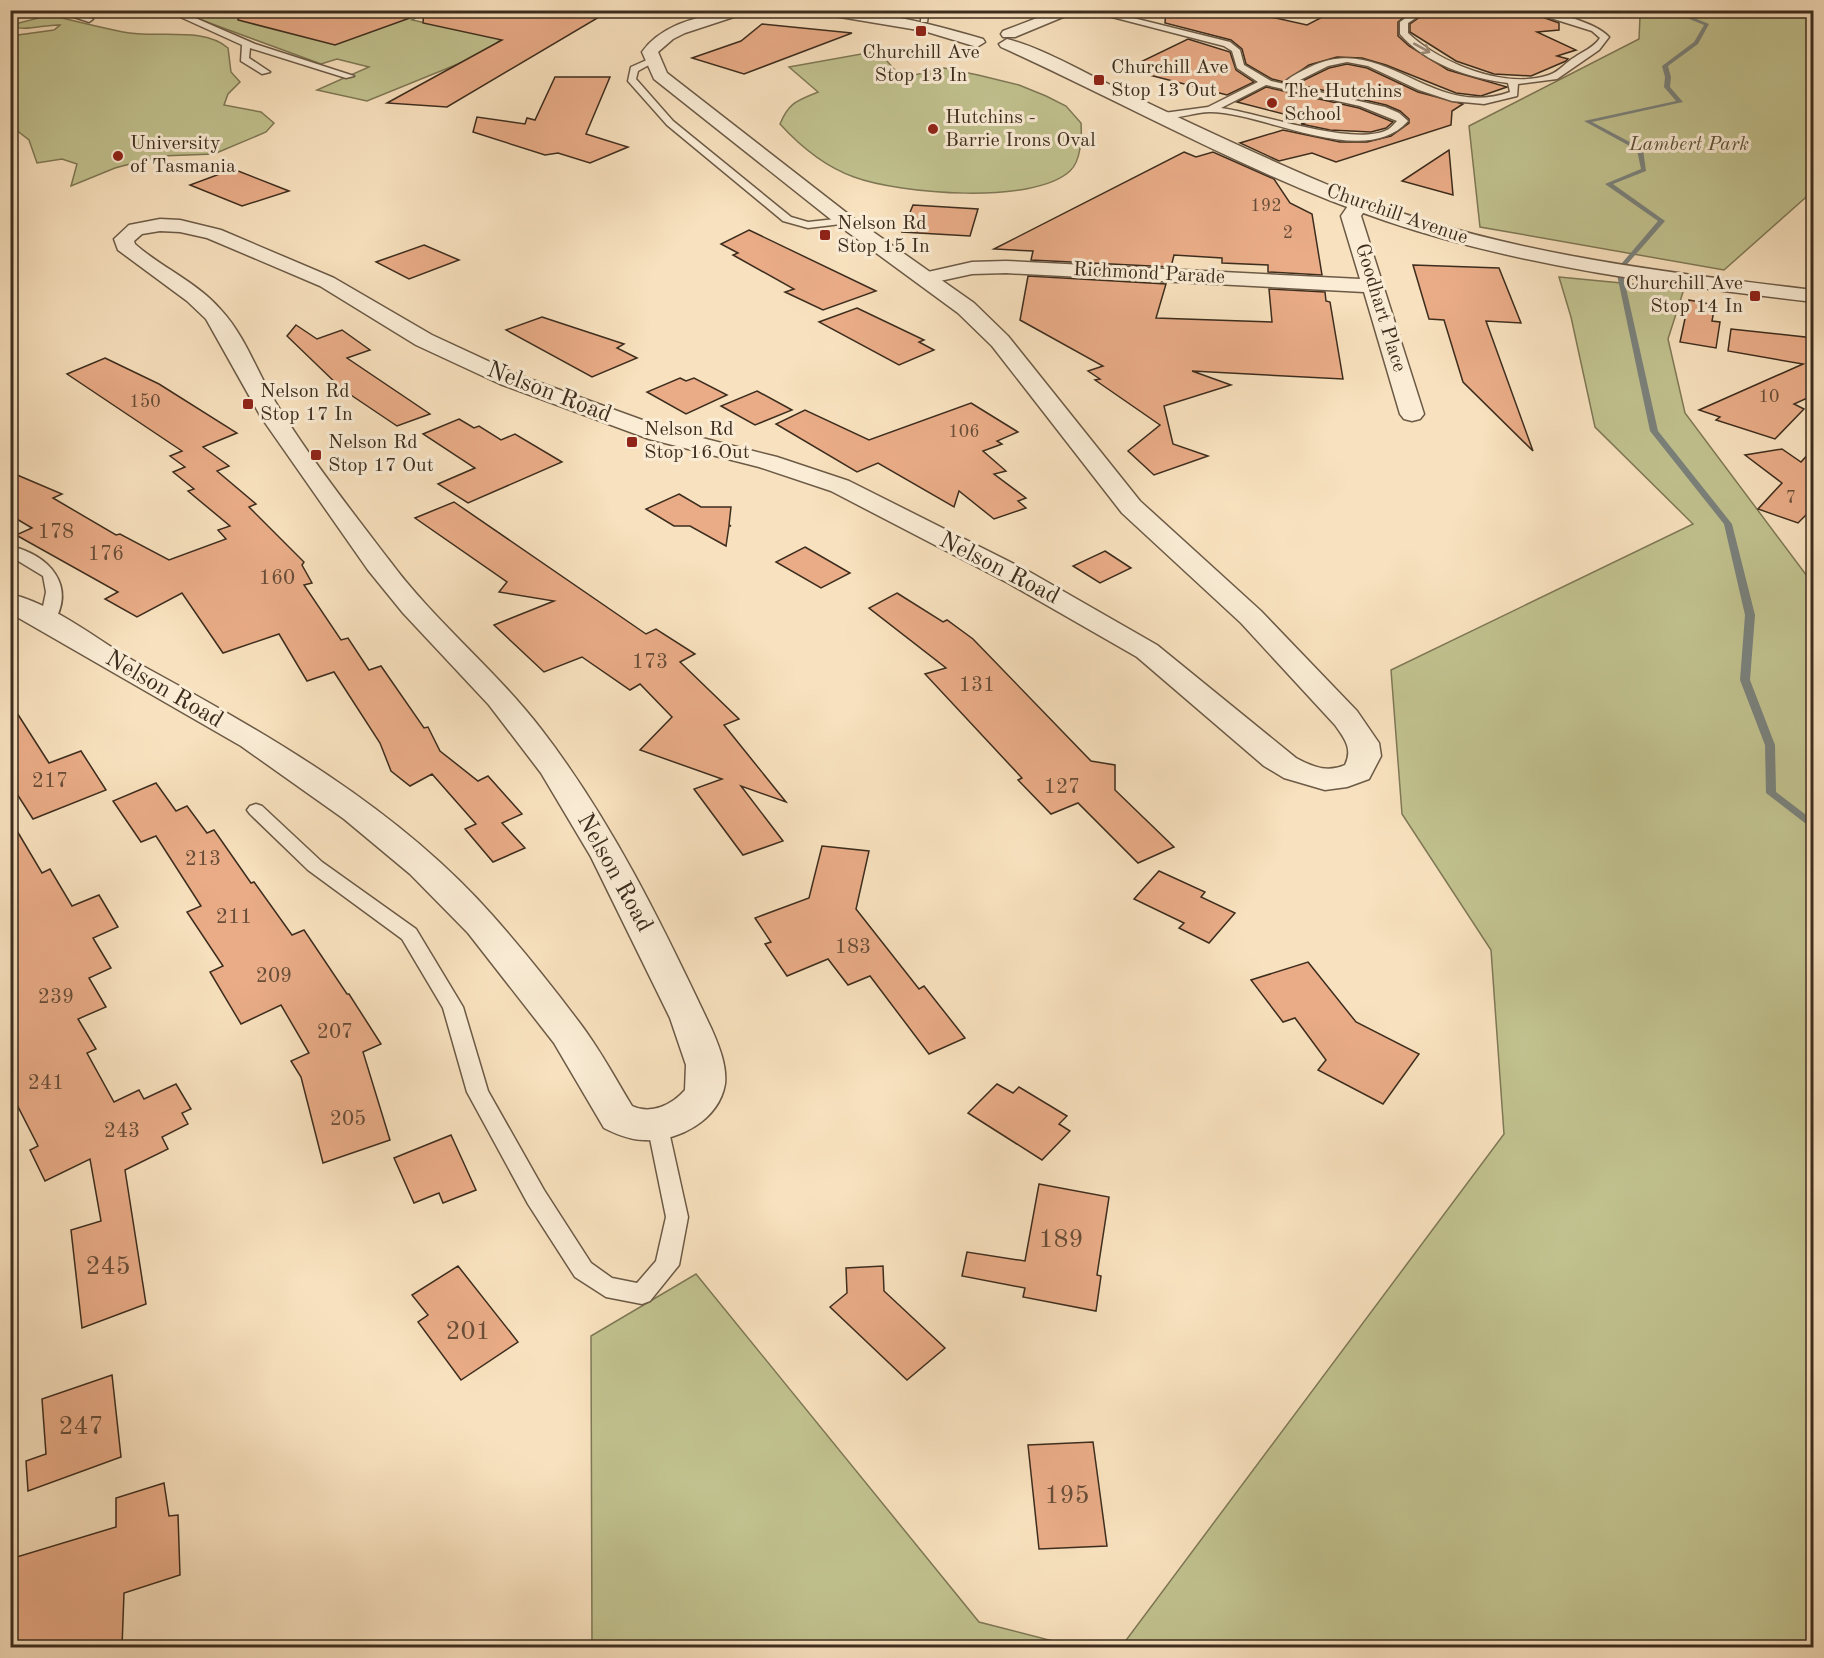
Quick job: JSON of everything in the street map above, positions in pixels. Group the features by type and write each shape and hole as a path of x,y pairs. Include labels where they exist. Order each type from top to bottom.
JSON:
{"street":[{"path":"652,62 651,49 660,40 681,30 748,10"},
{"name":"Churchill Avenue","path":"873,10 996,37 1308,184 1359,204 1505,249 1594,267 1814,296"},
{"path":"996,37 1073,10"},
{"name":"Churchill Avenue","path":"835,11 996,37"},
{"name":"Nelson Road","path":"10,602 48,621 116,663 252,739 356,811 422,866 480,924 567,1033 618,1116 628,1123 641,1125 658,1124 684,1113 696,1104 703,1094 706,1080 701,1052 640,916 568,791 530,735 496,694 380,568 273,418 230,335 203,304 125,246 124,239 136,229 160,225 186,227 214,234 327,282 424,340 508,379 658,434 768,462 840,486 1018,577 1147,651 1275,759 1290,769 1306,777 1335,781 1358,772 1365,756 1363,743 1346,718 1251,618 1131,507 1000,341 966,308 845,221 687,98 660,75 652,62"},
{"name":"Goodhart Place","path":"1359,204 1351,216 1412,414"},
{"name":"Richmond Parade","path":"926,278 972,268 1006,267 1373,286"}],"lane":[{"path":"57,10 89,19"},
{"path":"169,10 246,44 349,76"},
{"path":"924,20 924,15 932,11 977,10"},
{"path":"1089,10 1227,44 1236,50 1240,66 1266,82 1367,105 1393,113 1403,122 1401,126 1382,137 1350,138 1244,112 1210,109 1164,116"},
{"path":"1424,10 1404,22 1402,29 1411,42 1471,72 1512,81 1539,80 1554,76 1600,45 1605,38 1595,28 1528,10"},
{"path":"1098,23 1113,16"},
{"path":"246,44 244,59 265,72"},
{"path":"1291,81 1332,62 1349,59 1368,63 1405,81 1460,100 1486,101 1509,96 1514,94 1515,88 1512,81"},
{"path":"652,62 634,69 631,79 670,123 788,219 797,224 812,225 845,221"},
{"path":"1210,109 1266,82"},
{"path":"10,550 44,566 54,578 56,594 48,621"},
{"path":"256,810 315,866 409,934 453,1007 478,1092 536,1197 583,1270 606,1287 642,1294 667,1265 677,1217 658,1124"}],"green space":[{"path":"332,10 392,13 417,17 412,20 458,30 577,11 499,41 485,53 367,101 317,90 369,67 337,59 321,64 177,11"},
{"name":"Lambert Park","path":"1590,11 1813,11 1813,191 1724,270 1480,227 1469,126 1639,39 1640,17 1593,16"},
{"path":"50,15 123,32 192,35 217,41 228,48 231,72 240,82 228,94 224,105 261,112 274,123 266,132 214,154 160,156 115,168 71,186 77,164 62,159 37,163 29,140 11,126 11,36 54,30 60,25 21,28 11,25"},
{"name":"Hutchins - Barrie Irons Oval","path":"878,51 902,78 944,68 1019,85 1066,106 1081,123 1080,148 1074,167 1052,182 1027,189 965,193 933,192 875,183 833,168 805,148 780,124 794,103 818,92 789,67"},
{"path":"1559,277 1684,289 1668,339 1685,413 1813,584 1813,1647 1121,1647 1504,1134 1491,950 1402,814 1391,670 1693,524 1595,427 1571,317"},
{"path":"696,1274 979,1622 1076,1647 592,1647 591,1336"}],"building":[{"path":"240,10 420,10 421,14 335,45 238,20"},
{"path":"424,10 611,10 447,107 387,103 502,40 423,23"},
{"path":"1166,10 1240,10 1307,25 1336,10 1412,10 1398,22 1398,36 1409,46 1448,70 1507,87 1481,96 1456,93 1386,65 1362,58 1337,57 1309,65 1284,82 1272,79 1246,64 1242,49 1231,40 1165,23"},
{"path":"1430,10 1523,10 1559,23 1559,30 1537,32 1576,50 1557,56 1568,59 1566,61 1531,76 1494,74 1456,61 1410,32 1410,24"},
{"path":"762,24 852,33 744,74 692,58 741,41"},
{"path":"1188,39 1230,52 1236,70 1254,82 1227,95 1126,69"},
{"path":"1347,64 1367,68 1418,92 1463,104 1452,111 1451,125 1336,162 1312,153 1279,161 1240,143 1283,130 1340,142 1367,142 1391,136 1409,123 1409,119 1400,111 1386,105 1296,84 1329,68"},
{"path":"555,77 610,77 586,134 628,147 590,163 558,153 545,155 473,132 477,117 525,124 527,118 535,120"},
{"path":"1266,87 1359,108 1393,122 1386,128 1371,132 1330,130 1301,124 1311,121 1237,102"},
{"path":"1449,150 1453,195 1402,181"},
{"path":"1184,152 1196,157 1213,152 1274,179 1290,203 1312,214 1322,275 1268,272 1268,265 1222,263 1222,258 1174,255 1171,267 1031,260 1033,251 994,249"},
{"path":"233,169 289,191 242,206 190,185"},
{"path":"913,205 978,209 970,236 902,232"},
{"path":"749,230 876,291 823,310 785,292 794,289 733,255 738,253 721,244"},
{"path":"424,245 459,260 409,279 376,262"},
{"path":"1413,265 1499,268 1521,323 1486,321 1533,451 1463,382 1444,320 1429,319"},
{"path":"1028,276 1166,284 1156,318 1272,322 1269,289 1325,292 1326,301 1330,302 1343,379 1192,371 1231,385 1164,406 1173,444 1208,456 1154,475 1128,451 1160,425 1095,380 1100,379 1088,371 1103,366 1020,320"},
{"path":"1689,300 1715,305 1712,321 1720,322 1716,348 1680,342"},
{"path":"857,308 924,340 919,342 934,350 899,365 819,322"},
{"path":"542,317 624,344 617,348 637,358 592,377 506,330"},
{"path":"296,325 317,339 342,330 370,350 347,358 430,414 397,426 342,389 287,336"},
{"path":"1731,329 1814,338 1814,395 1794,404 1804,409 1775,439 1716,420 1720,417 1699,410 1803,364 1728,351"},
{"path":"105,358 159,384 237,433 203,447 229,466 217,471 256,504 249,507 304,562 302,565 312,583 304,585 341,640 348,638 369,670 381,666 424,728 428,727 440,751 478,781 488,776 522,814 502,823 525,848 493,862 465,829 476,824 432,774 410,786 391,771 380,743 334,672 307,681 279,634 223,653 182,593 137,617 105,599 118,592 16,535 32,528 10,515 10,472 62,494 53,498 116,535 120,534 169,560 226,539 218,530 230,526 188,491 194,489 173,472 185,467 170,456 182,451 67,374"},
{"path":"680,378 686,381 694,378 727,395 686,414 647,392"},
{"path":"757,391 792,410 755,425 721,406"},
{"path":"971,403 1018,432 997,441 1002,444 983,451 1006,471 994,474 1026,498 1018,501 1026,508 994,519 959,491 954,507 878,463 857,472 776,424 805,410 869,440"},
{"path":"459,419 474,428 479,426 501,440 515,434 562,462 468,503 438,484 475,468 423,434"},
{"path":"1814,448 1814,507 1798,523 1758,509 1782,483 1745,455 1782,449 1801,462"},
{"path":"679,494 701,507 731,507 729,525 731,526 729,526 726,546 690,526 674,526 646,509"},
{"path":"454,502 646,634 656,629 695,654 680,662 739,719 724,725 786,802 741,786 783,841 743,855 694,789 722,779 640,750 672,717 640,684 630,690 582,657 544,672 494,625 554,601 499,592 507,582 415,518"},
{"path":"805,547 850,573 821,588 776,562"},
{"path":"1105,551 1131,568 1100,583 1073,566"},
{"path":"897,593 943,622 947,620 973,639 1091,761 1115,765 1115,790 1174,847 1138,863 1078,803 1051,814 1018,780 1022,778 925,674 946,668 869,608"},
{"path":"10,702 49,763 81,751 106,790 33,819 10,783"},
{"path":"156,783 176,811 187,806 207,833 214,830 251,883 254,882 292,935 304,930 349,994 381,1044 363,1052 390,1140 323,1163 301,1077 291,1061 309,1053 281,1005 241,1024 210,972 223,966 187,912 201,906 156,836 141,842 113,801"},
{"path":"10,819 42,873 50,869 72,906 99,895 118,927 93,938 111,968 89,978 106,1007 78,1019 96,1049 87,1053 114,1102 139,1090 144,1099 176,1084 191,1109 182,1113 188,1124 162,1137 168,1149 125,1170 146,1304 82,1328 71,1230 101,1221 90,1159 45,1181 30,1150 38,1146 10,1091"},
{"path":"822,846 869,851 856,909 919,989 924,986 965,1038 929,1054 870,976 848,985 828,959 787,976 765,944 771,942 755,918 809,898"},
{"path":"1159,871 1205,892 1201,897 1235,913 1209,943 1179,928 1184,923 1134,899"},
{"path":"1308,962 1356,1022 1419,1054 1383,1104 1318,1070 1326,1060 1295,1018 1283,1022 1251,980"},
{"path":"997,1084 1013,1093 1019,1087 1067,1116 1059,1124 1070,1131 1042,1160 968,1113"},
{"path":"451,1135 476,1190 443,1203 439,1193 414,1203 394,1158"},
{"path":"1039,1184 1109,1197 1097,1275 1101,1276 1096,1311 1023,1297 1025,1288 962,1276 967,1252 1025,1261"},
{"path":"458,1266 518,1342 461,1380 418,1322 428,1315 412,1295"},
{"path":"883,1266 884,1291 945,1348 907,1380 830,1307 847,1293 846,1268"},
{"path":"112,1375 121,1457 28,1491 26,1461 46,1454 42,1399"},
{"path":"1093,1442 1107,1546 1039,1549 1028,1445"},
{"path":"164,1483 169,1516 178,1515 180,1575 124,1593 122,1647 10,1647 10,1559 116,1527 116,1498"}],"waterway":[{"path":"1669,10 1707,24 1696,43 1665,66 1668,77 1667,87 1680,102 1587,121 1640,149 1644,170 1608,184 1662,221 1619,270 1654,431 1728,524 1750,615 1745,680 1770,745 1771,793 1814,827"}],"place":[{"name":"Churchill Ave Stop 13 In","path":"921,31"},
{"name":"Churchill Ave Stop 13 Out","path":"1099,80"},
{"name":"The Hutchins School","path":"1272,103"},
{"name":"Hutchins - Barrie Irons Oval","path":"933,129"},
{"name":"University of Tasmania","path":"118,156"},
{"name":"Nelson Rd Stop 15 In","path":"825,235"},
{"name":"Churchill Ave Stop 14 In","path":"1755,296"},
{"name":"Nelson Rd Stop 17 In","path":"248,404"},
{"name":"Nelson Rd Stop 16 Out","path":"632,442"},
{"name":"Nelson Rd Stop 17 Out","path":"316,455"}]}
